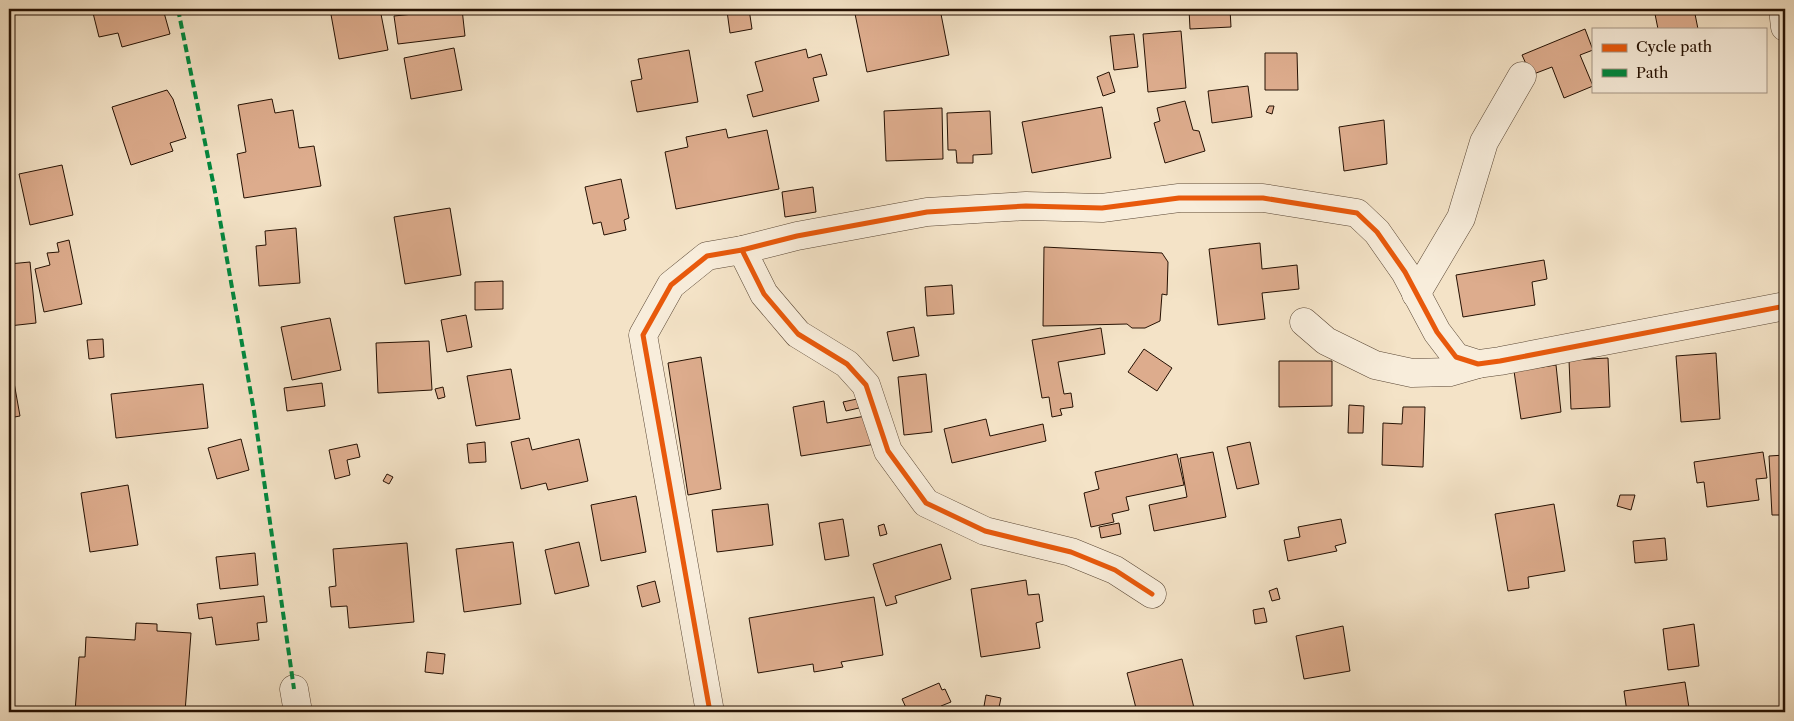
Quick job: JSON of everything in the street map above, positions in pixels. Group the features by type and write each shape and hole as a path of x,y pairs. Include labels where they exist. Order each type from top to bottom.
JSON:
{"street":[{"path":"1783,9 1785,28"},
{"path":"1416,294 1462,218 1484,142 1522,76"},
{"path":"710,712 643,335 671,285 707,256 742,250 796,236 927,212 1026,206 1102,208 1179,198 1263,198 1357,213 1377,232 1404,272 1437,332 1456,357 1478,364"},
{"path":"742,250 764,294 798,334 847,364 866,385 888,451 926,502 985,531 1072,552 1115,570 1152,594"},
{"path":"1304,322 1326,341 1375,365 1412,373 1450,372 1478,364 1509,360 1785,306"}],"building":[{"path":"92,9 163,9 170,34 122,47 118,33 99,37"},
{"path":"330,9 380,9 388,50 339,59"},
{"path":"462,9 465,36 398,44 394,16"},
{"path":"749,9 752,29 730,33 727,11"},
{"path":"854,9 940,9 949,55 867,72"},
{"path":"1189,9 1230,9 1231,27 1190,29"},
{"path":"1654,9 1694,9 1698,28 1658,28"},
{"path":"1585,29 1592,50 1580,55 1592,86 1564,98 1552,67 1531,75 1522,55"},
{"path":"1181,31 1186,88 1148,92 1143,34"},
{"path":"1134,34 1138,67 1114,70 1110,36"},
{"path":"454,48 462,90 411,99 404,58"},
{"path":"806,49 808,58 821,54 827,75 813,78 819,101 753,117 747,95 763,91 755,62"},
{"path":"689,50 698,102 637,112 631,81 642,79 638,59"},
{"path":"1265,53 1297,53 1298,90 1265,90"},
{"path":"1109,72 1115,92 1103,96 1097,77"},
{"path":"1248,86 1252,117 1212,123 1208,91"},
{"path":"167,90 173,99 186,138 170,143 173,151 131,165 112,107"},
{"path":"272,99 275,113 293,110 299,148 314,146 321,186 244,198 237,154 246,152 238,105"},
{"path":"1185,101 1193,130 1199,131 1205,151 1165,163 1154,123 1160,121 1157,108"},
{"path":"1269,106 1274,106 1272,114 1266,112"},
{"path":"1102,107 1111,158 1032,173 1022,122"},
{"path":"942,108 943,159 886,161 884,111"},
{"path":"990,111 992,154 973,155 973,163 957,163 956,150 948,150 947,113"},
{"path":"1384,120 1387,164 1344,171 1339,127"},
{"path":"726,129 728,138 767,130 779,189 676,209 665,152 688,147 686,137"},
{"path":"62,165 73,215 30,225 19,174"},
{"path":"621,179 629,218 624,220 626,230 604,235 601,222 593,224 585,187"},
{"path":"813,187 816,212 785,217 782,192"},
{"path":"450,208 461,275 405,284 394,217"},
{"path":"296,228 300,283 259,286 256,246 266,245 265,231"},
{"path":"69,240 82,304 44,312 35,269 50,265 47,253 59,252 57,243"},
{"path":"1260,243 1262,269 1297,265 1299,289 1262,293 1265,319 1218,325 1209,249"},
{"path":"1044,247 1162,253 1168,262 1167,295 1162,294 1160,321 1145,328 1132,328 1127,324 1043,326"},
{"path":"1544,260 1547,279 1532,282 1535,305 1463,317 1456,275"},
{"path":"30,262 36,323 9,326 9,264"},
{"path":"503,281 503,309 475,310 475,282"},
{"path":"952,285 954,314 927,316 925,287"},
{"path":"466,315 472,347 447,352 441,320"},
{"path":"330,318 341,370 292,380 281,327"},
{"path":"914,327 919,356 893,361 887,332"},
{"path":"1101,328 1105,354 1058,362 1064,394 1071,393 1073,407 1060,409 1062,415 1052,417 1049,397 1042,398 1032,340"},
{"path":"103,339 104,357 89,359 87,340"},
{"path":"429,341 432,390 378,393 376,343"},
{"path":"1144,349 1172,368 1157,391 1128,372"},
{"path":"1716,353 1720,419 1681,422 1676,356"},
{"path":"701,357 721,489 688,495 668,363"},
{"path":"1608,358 1610,407 1571,409 1569,360"},
{"path":"9,361 20,416 9,418"},
{"path":"1279,361 1332,361 1332,406 1279,407"},
{"path":"1556,365 1561,412 1521,419 1514,371"},
{"path":"511,369 520,419 476,426 467,376"},
{"path":"926,374 932,432 904,435 898,377"},
{"path":"322,383 325,406 287,411 284,388"},
{"path":"203,384 208,428 116,438 111,394"},
{"path":"443,387 445,397 438,399 435,389"},
{"path":"857,399 859,408 846,411 843,402"},
{"path":"824,401 827,423 871,415 876,444 801,456 793,407"},
{"path":"1349,405 1364,406 1363,433 1348,433"},
{"path":"1403,407 1425,407 1423,467 1382,465 1383,423 1402,424"},
{"path":"986,419 990,436 1043,424 1046,441 952,463 944,429"},
{"path":"529,438 532,450 579,439 588,481 548,490 546,483 521,489 511,442"},
{"path":"241,439 249,470 217,479 208,448"},
{"path":"485,442 486,462 469,463 467,444"},
{"path":"1250,442 1259,484 1237,489 1227,447"},
{"path":"357,444 360,457 347,460 350,475 335,479 329,450"},
{"path":"1213,452 1226,517 1154,531 1149,505 1187,497 1180,458"},
{"path":"1763,452 1767,478 1756,479 1759,500 1707,507 1704,482 1697,483 1694,462"},
{"path":"1177,454 1184,485 1126,497 1129,510 1112,514 1114,522 1091,527 1084,493 1099,489 1095,472"},
{"path":"1785,455 1785,515 1772,515 1769,456"},
{"path":"387,474 393,477 389,484 383,481"},
{"path":"128,485 138,545 90,552 81,493"},
{"path":"1620,495 1635,495 1631,510 1617,506"},
{"path":"636,496 646,552 601,561 591,505"},
{"path":"768,504 773,545 717,552 712,510"},
{"path":"1554,504 1565,571 1528,577 1529,588 1508,591 1495,514"},
{"path":"843,519 849,556 825,560 819,523"},
{"path":"1341,519 1346,543 1335,546 1337,551 1288,561 1284,540 1300,537 1298,527"},
{"path":"1119,523 1121,534 1101,538 1099,527"},
{"path":"884,524 887,534 880,536 878,526"},
{"path":"1665,538 1667,560 1635,563 1633,541"},
{"path":"513,542 521,604 464,612 456,549"},
{"path":"579,542 589,586 555,594 545,550"},
{"path":"407,543 414,622 349,628 347,606 331,607 329,587 336,586 333,549"},
{"path":"941,544 951,579 895,596 897,603 886,606 873,564"},
{"path":"255,553 258,585 220,589 216,557"},
{"path":"1026,580 1028,595 1039,594 1043,621 1036,623 1040,648 981,657 971,589"},
{"path":"655,581 660,602 642,607 637,586"},
{"path":"1277,588 1280,599 1272,601 1269,591"},
{"path":"264,596 267,622 257,623 259,640 216,645 212,617 199,619 197,604"},
{"path":"874,597 883,655 841,662 843,667 814,672 813,664 758,673 749,618"},
{"path":"1264,608 1267,622 1255,624 1253,610"},
{"path":"136,623 157,624 157,631 191,633 185,712 75,712 79,657 85,657 86,637 135,640"},
{"path":"1694,624 1699,666 1668,670 1663,629"},
{"path":"1343,626 1350,671 1304,679 1296,636"},
{"path":"427,652 445,654 443,674 425,672"},
{"path":"1182,659 1195,712 1137,712 1127,673"},
{"path":"1685,682 1689,708 1662,712 1627,712 1624,691"},
{"path":"939,683 942,690 945,689 951,702 941,706 944,712 908,712 902,699"},
{"path":"986,695 1001,698 998,712 983,712"},
{"path":"257,707 257,712 222,712"}],"marked path":[{"path":"178,9 215,192 254,411 294,689"}],"cycle path":[{"path":"710,712 643,335 671,285 707,256 742,250 797,236 927,212 1026,206 1102,208 1179,198 1263,198 1357,213 1377,232 1405,272 1437,332 1456,357 1478,364 1785,306"},
{"path":"742,250 764,294 798,334 847,364 866,385 888,451 926,503 985,531 1071,552 1115,570 1152,594"}]}
